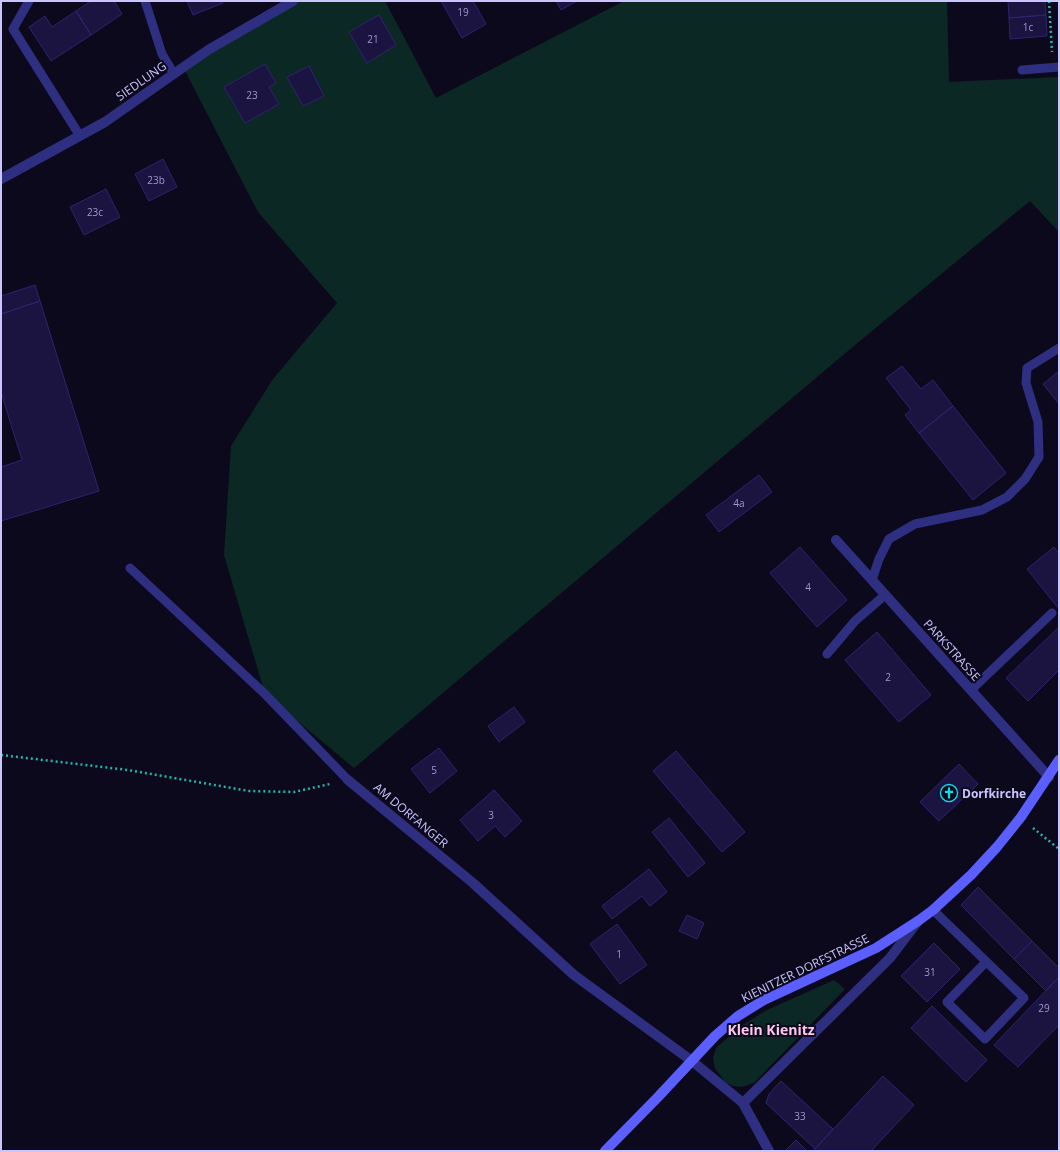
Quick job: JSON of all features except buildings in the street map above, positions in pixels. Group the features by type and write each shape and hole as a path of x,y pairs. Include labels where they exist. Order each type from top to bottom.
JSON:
{"street":[{"name":"SIEDLUNG","path":"1,179 105,122 208,50 293,1"},
{"name":"PARKSTRASSE","path":"836,540 1049,777"},
{"name":"KIENITZER DORFSTRASSE","path":"606,1151 726,1026 751,1007 876,948 933,910 971,875 1022,817 1059,760"},
{"name":"AM DORFANGER","path":"348,780 473,883 574,975 692,1062 743,1103"},
{"name":"KIENITZER DORFSTRASSE","path":"743,1103 890,958 918,921"},
{"path":"743,1103 769,1151"}],"lane":[{"path":"29,1 13,29 80,136"},
{"path":"145,1 162,54 174,74"},
{"path":"1022,70 1056,67"},
{"path":"872,580 888,539 915,524 982,510 1007,497 1025,479 1038,457 1038,422 1026,384 1027,368 1059,348"},
{"name":"AM DORFANGER","path":"130,568 265,694 348,780"},
{"path":"827,654 855,621 885,595"},
{"path":"971,690 1052,612"},
{"path":"933,910 1024,998 985,1039 947,1002 986,962"}],"path":[{"path":"1049,1 1056,67"},
{"path":"1,755 128,770 249,791 294,792 348,780"},
{"path":"1022,817 1059,849"}],"green space":[{"path":"293,1 385,1 436,98 624,1 947,1 949,82 1059,77 1059,232 1030,201 861,340 354,768 265,694 224,555 231,446 273,379 337,303 258,212 183,67"},
{"path":"834,980 845,989 754,1083 742,1087 733,1086 725,1082 715,1068 713,1058 716,1048 741,1026 767,1010"}],"place":[{"name":"Dorfkirche","path":"949,793"}],"district":[{"name":"Klein Kienitz","path":"771,1029"}]}
